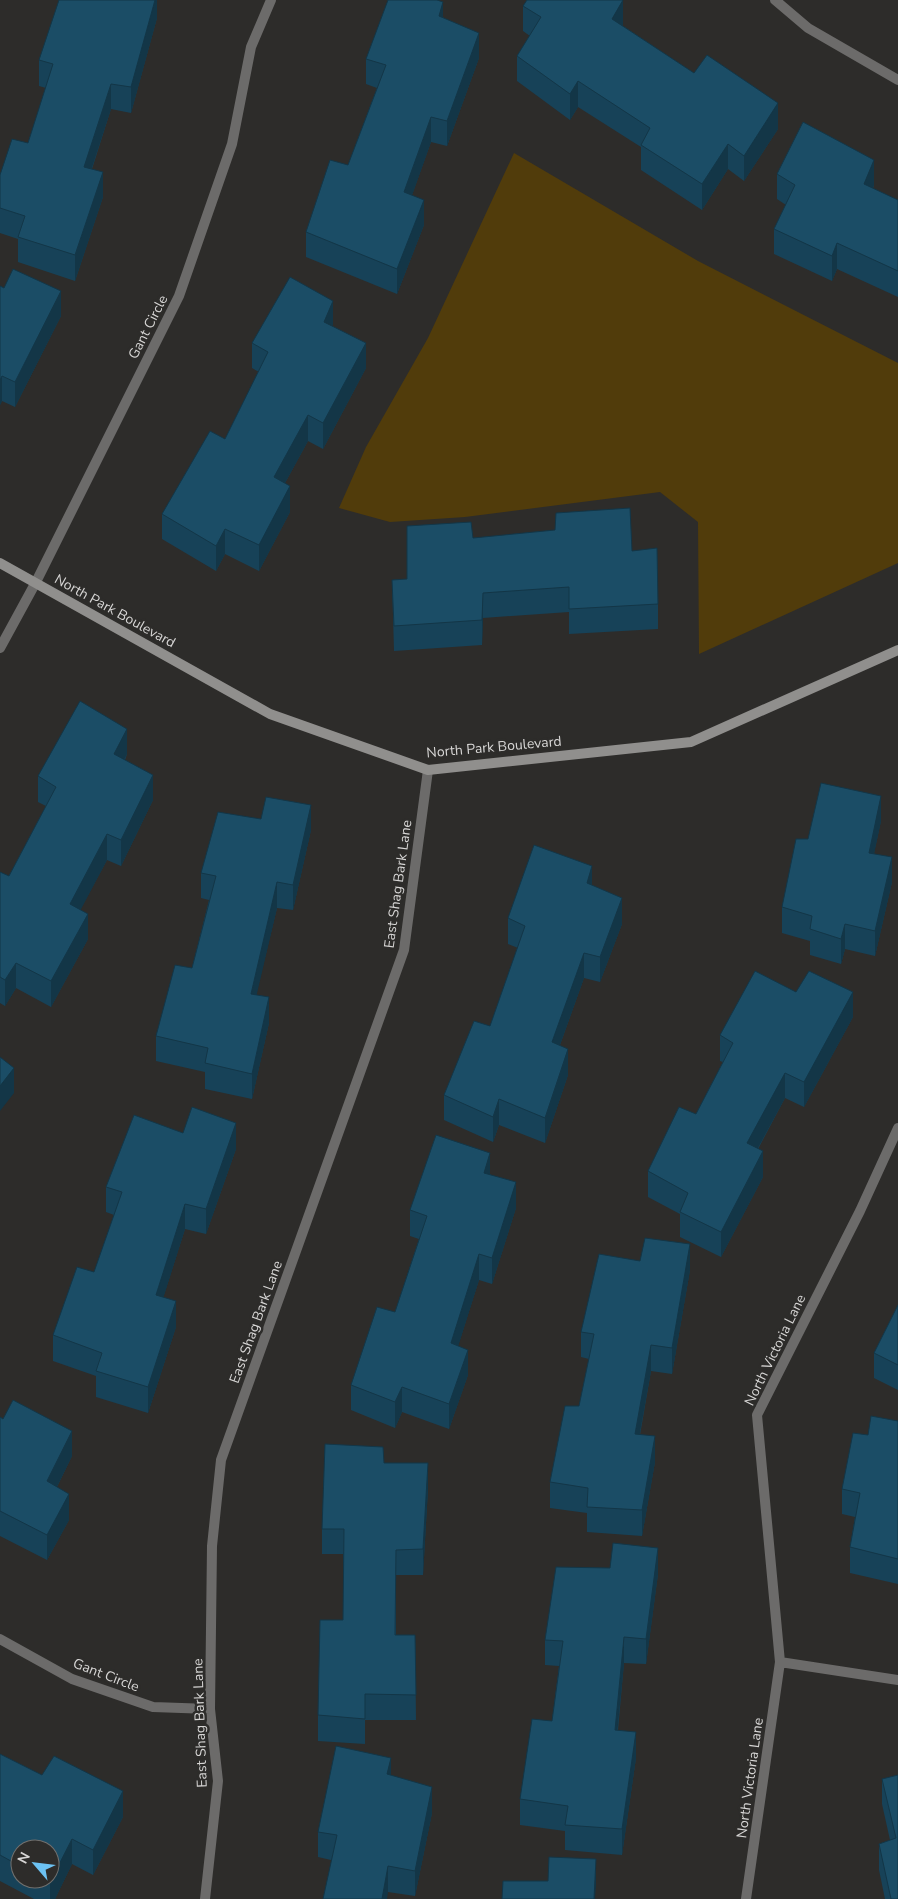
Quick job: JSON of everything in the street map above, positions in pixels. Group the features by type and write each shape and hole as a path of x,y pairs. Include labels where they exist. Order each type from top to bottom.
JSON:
{"street":[{"name":"Gant Circle","path":"0,648 36,582 179,296 232,144 252,46 271,0"},
{"path":"775,0 808,28 898,80"},
{"name":"North Park Boulevard","path":"0,563 270,714 428,770 691,742 898,650"},
{"name":"East Shag Bark Lane","path":"205,1899 218,1781 210,1709 212,1546 221,1460 404,950 428,770"},
{"name":"North Victoria Lane","path":"746,1899 780,1662 757,1415 860,1210 898,1128"},
{"name":"Gant Circle","path":"0,1640 72,1678 153,1707 210,1709"},
{"path":"780,1662 898,1680"}],"shaded area":[{"path":"514,153 698,261 898,363 898,563 699,654 698,522 660,492 465,517 390,522 339,508 366,447 428,338"}],"building":[{"path":"59,0 155,0 131,87 111,84 84,167 103,172 75,255 18,237 25,216 0,208 0,175 12,139 28,143 53,64 39,60"},
{"path":"388,0 437,0 443,2 439,16 479,33 447,121 431,117 404,192 424,200 397,269 306,232 330,160 348,165 386,65 366,59"},
{"path":"527,0 623,0 612,19 694,73 707,55 778,103 744,156 728,144 702,184 641,145 650,128 578,81 570,94 517,56 541,17 523,6"},
{"path":"803,122 874,160 864,184 898,200 898,271 837,243 832,256 774,229 795,185 777,174"},
{"path":"13,269 61,291 15,382 2,376 0,380 0,286 4,288"},
{"path":"290,277 333,301 324,322 366,343 323,423 308,415 274,477 290,486 259,545 225,529 216,546 162,514 210,431 225,439 268,352 252,343"},
{"path":"630,508 632,551 657,548 658,604 569,609 569,587 483,593 482,620 394,626 392,580 407,579 407,526 471,522 473,538 555,530 556,513"},
{"path":"80,701 127,729 114,754 153,775 121,840 107,834 70,904 88,914 51,981 16,963 5,980 0,977 0,872 9,876 56,787 38,776"},
{"path":"821,783 881,796 869,853 892,857 875,931 845,924 841,939 810,929 812,916 782,907 796,839 808,839"},
{"path":"266,797 311,805 293,885 277,882 251,994 269,997 252,1074 205,1063 208,1048 156,1036 175,965 192,968 216,876 201,873 218,812 261,819"},
{"path":"534,845 592,866 587,883 622,898 600,957 584,953 552,1042 568,1049 545,1118 499,1099 493,1117 444,1095 474,1021 490,1026 525,926 508,918"},
{"path":"755,971 796,992 809,971 853,992 804,1082 785,1073 747,1143 763,1151 721,1232 680,1212 688,1193 648,1171 679,1107 696,1114 733,1043 720,1035"},
{"path":"0,1057 14,1068 0,1086"},
{"path":"192,1107 236,1123 206,1209 185,1204 156,1295 176,1301 148,1387 96,1371 102,1353 53,1335 77,1267 94,1272 122,1192 106,1187 134,1115 183,1133"},
{"path":"436,1135 490,1153 484,1173 516,1182 492,1258 479,1254 451,1343 468,1350 449,1404 402,1387 395,1402 351,1385 377,1307 395,1312 427,1216 410,1210"},
{"path":"645,1238 690,1244 672,1348 651,1345 635,1434 655,1436 642,1510 587,1507 588,1488 550,1482 565,1406 579,1406 594,1334 581,1332 599,1254 640,1261"},
{"path":"898,1305 898,1365 874,1353"},
{"path":"13,1400 72,1431 47,1481 69,1494 47,1535 0,1511 0,1417 3,1419"},
{"path":"871,1416 898,1421 898,1559 850,1547 860,1493 842,1489 853,1433 868,1435"},
{"path":"325,1444 383,1447 384,1463 428,1463 423,1549 396,1550 395,1635 415,1635 416,1695 365,1694 365,1719 318,1715 320,1620 343,1620 344,1529 322,1529"},
{"path":"613,1543 658,1548 646,1639 624,1637 615,1730 636,1732 622,1829 565,1825 568,1806 520,1799 532,1719 552,1721 563,1641 545,1640 556,1567 610,1568"},
{"path":"336,1746 391,1758 387,1774 432,1787 415,1871 388,1866 382,1899 323,1899 337,1835 318,1832"},
{"path":"0,1754 42,1775 54,1756 123,1791 93,1850 72,1839 60,1862 60,1839 10,1839 10,1860 0,1855"},
{"path":"898,1775 898,1899 891,1899 879,1844 896,1838 882,1779"},
{"path":"549,1857 596,1859 594,1899 502,1899 503,1881 548,1881"}]}
